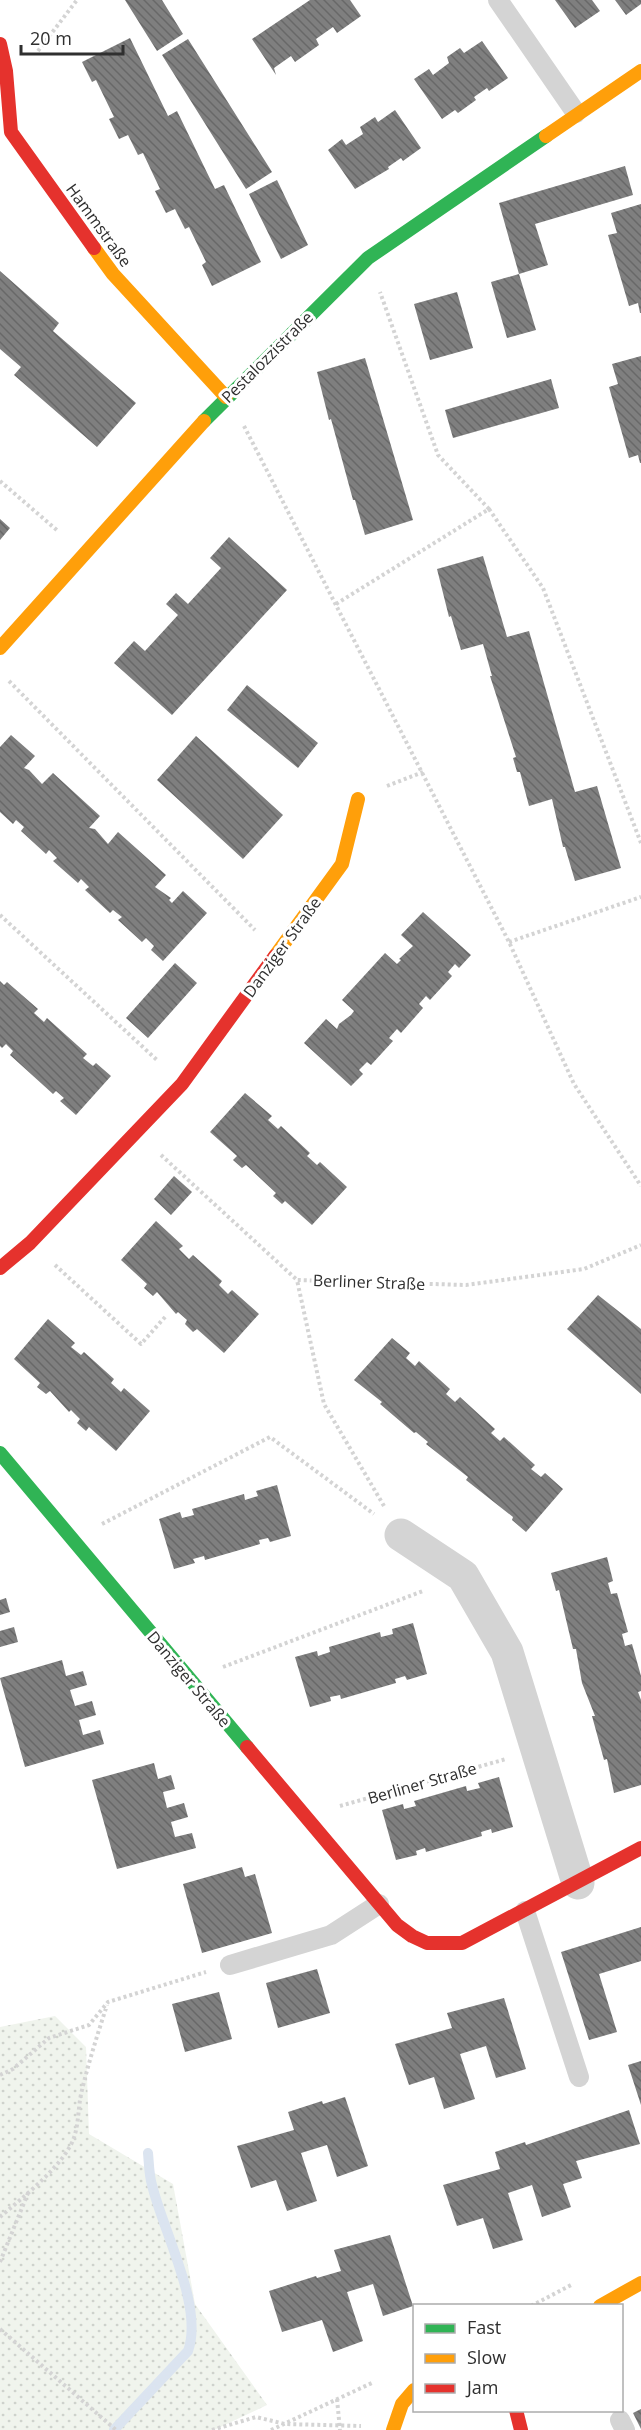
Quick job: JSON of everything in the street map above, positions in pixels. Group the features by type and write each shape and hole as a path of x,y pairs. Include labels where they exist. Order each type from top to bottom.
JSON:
{"street":[{"name":"Hammstraße","path":"0,44 6,71 5,138 113,274 226,397"},
{"name":"Pestalozzistraße","path":"0,648 226,397 368,258 576,113 641,71"},
{"name":"Danziger Straße","path":"0,1268 30,1243 182,1084 342,864 358,799"},
{"name":"Danziger Straße","path":"0,1453 397,1925 418,1941 443,1945 471,1938 525,1911"},
{"path":"401,1534 463,1576 507,1652 578,1883"},
{"path":"525,1911 641,1848"},
{"path":"604,2304 641,2283"},
{"path":"394,2427 402,2404 413,2391"},
{"path":"516,2412 521,2430"}],"lane":[{"path":"498,0 576,113"},
{"path":"230,1965 331,1935 379,1904"},
{"path":"525,1911 579,2077"}],"path":[{"path":"6,71 27,65 77,0"},
{"path":"368,258 438,455 489,509 543,588 641,843"},
{"path":"226,397 336,604 509,942 574,1084 641,1186"},
{"path":"0,481 84,554"},
{"path":"336,604 489,509"},
{"path":"8,680 277,952"},
{"path":"509,942 641,897"},
{"path":"0,915 182,1084"},
{"path":"136,1133 297,1280"},
{"path":"30,1243 141,1344 166,1316"},
{"name":"Berliner Straße","path":"401,1534 324,1404 297,1280 466,1285 584,1269 641,1245"},
{"path":"73,1539 270,1437 401,1534"},
{"path":"189,1680 463,1576"},
{"name":"Berliner Straße","path":"305,1816 538,1749"},
{"path":"0,2075 13,2069 49,2038 89,2025 108,2002 230,1965"},
{"path":"0,2217 29,2193 69,2148 79,2121 81,2093 108,2002"},
{"path":"0,2262 29,2193"},
{"path":"0,2330 116,2430"},
{"path":"271,2430 376,2381"},
{"path":"337,2399 340,2428"},
{"path":"212,2430 256,2417 285,2424 340,2428 394,2427"}],"shaded area":[{"path":"55,2016 86,2047 89,2134 173,2184 195,2304 267,2405 214,2430 0,2430 0,2027"}],"building":[{"path":"125,0 162,0 183,34 157,51"},
{"path":"310,0 350,0 361,16 337,33 333,27 316,39 319,45 295,62 291,56 274,68 276,75 252,39"},
{"path":"555,0 592,0 600,11 575,28"},
{"path":"615,0 641,0 641,4 626,15"},
{"path":"130,38 168,116 177,111 215,189 224,185 261,262 212,286 202,265 206,262 189,227 185,229 175,209 166,213 155,191 160,189 143,153 138,155 128,135 119,139 109,119 114,117 96,80 92,82 82,62"},
{"path":"188,39 272,172 246,189 162,55"},
{"path":"482,41 508,78 489,91 487,88 474,97 476,100 458,113 455,110 442,119 414,79 429,69 433,75 449,63 447,57 460,48 464,53"},
{"path":"395,110 421,148 403,161 401,158 388,167 389,169 355,189 328,150 342,139 346,145 363,134 360,127 375,117 378,122"},
{"path":"625,166 633,195 535,224 548,265 519,274 499,203"},
{"path":"277,180 308,245 281,259 249,194"},
{"path":"641,204 640,313 638,303 629,306 608,235 617,233 611,213"},
{"path":"0,271 59,323 53,331 136,403 97,447 14,375 21,367 0,349"},
{"path":"519,274 536,330 507,338 491,282"},
{"path":"457,292 473,348 430,360 414,304"},
{"path":"641,356 640,463 638,455 629,458 609,387 618,384 612,364"},
{"path":"365,358 413,520 365,535 331,419 329,420 317,372"},
{"path":"551,379 559,408 453,438 445,410"},
{"path":"0,519 10,528 0,540"},
{"path":"229,537 287,590 172,715 114,663 134,641 145,651 178,615 166,604 176,593 188,604 221,568 210,558"},
{"path":"483,556 507,637 529,631 575,792 597,786 621,868 575,881 565,847 563,847 552,799 529,806 520,772 517,772 513,758 516,757 490,676 492,676 483,644 461,650 451,616 449,617 437,569"},
{"path":"247,685 318,743 298,768 227,710"},
{"path":"11,735 35,756 24,768 29,770 42,784 53,773 100,816 89,828 95,829 108,844 118,832 166,875 155,887 171,898 169,900 172,903 183,891 207,913 163,961 151,950 154,946 146,938 142,942 118,920 122,917 113,910 110,913 85,890 89,887 81,879 78,883 53,861 57,858 49,850 46,854 21,831 24,827 16,820 13,824 0,812 0,747"},
{"path":"196,736 283,815 243,859 157,780"},
{"path":"423,912 471,955 459,968 455,964 448,972 452,976 430,1000 426,996 419,1004 423,1008 401,1033 397,1029 389,1038 393,1041 371,1065 367,1062 359,1070 363,1074 351,1086 304,1043 326,1019 337,1029 339,1024 351,1015 354,1011 342,1000 385,953 397,964 401,960 399,959 413,946 401,935"},
{"path":"175,963 197,983 148,1038 126,1018"},
{"path":"0,981 4,985 7,982 38,1009 34,1013 44,1022 47,1018 87,1054 83,1058 93,1066 96,1063 111,1076 76,1115 60,1101 64,1098 56,1091 53,1094 10,1055 13,1051 6,1044 2,1048 0,1046"},
{"path":"245,1093 272,1116 268,1120 278,1129 281,1126 310,1153 307,1156 317,1165 320,1162 347,1187 312,1225 285,1201 282,1204 273,1196 276,1193 246,1165 242,1168 233,1160 237,1156 210,1132"},
{"path":"174,1176 192,1192 171,1215 154,1199"},
{"path":"156,1221 183,1246 179,1249 189,1259 193,1255 222,1281 219,1285 228,1294 232,1290 259,1314 224,1353 197,1329 193,1332 185,1324 187,1320 178,1312 176,1314 157,1292 153,1296 144,1288 147,1284 121,1260"},
{"path":"598,1295 641,1329 641,1394 567,1329"},
{"path":"48,1319 75,1343 71,1347 81,1355 84,1352 114,1379 111,1383 121,1392 124,1388 150,1411 116,1451 89,1427 86,1431 77,1423 80,1419 71,1410 69,1412 50,1391 46,1394 37,1387 40,1383 14,1359"},
{"path":"392,1338 410,1353 406,1358 415,1366 419,1361 450,1389 446,1394 455,1402 460,1397 495,1429 491,1433 500,1441 504,1437 535,1465 531,1469 541,1477 545,1473 563,1489 526,1532 512,1520 513,1517 466,1480 468,1477 426,1444 428,1442 416,1432 414,1433 380,1404 382,1402 354,1380"},
{"path":"277,1485 291,1536 270,1542 268,1538 259,1540 260,1544 205,1560 204,1556 193,1559 195,1563 174,1569 159,1519 180,1512 182,1518 194,1515 192,1509 244,1494 245,1500 258,1496 256,1491"},
{"path":"607,1557 613,1581 608,1583 611,1594 617,1593 628,1632 622,1634 625,1646 632,1644 641,1676 641,1691 638,1692 641,1700 641,1785 614,1793 607,1759 604,1760 592,1716 595,1716 582,1683 576,1649 573,1649 559,1590 556,1591 551,1573"},
{"path":"6,1598 10,1612 0,1615 0,1600"},
{"path":"413,1623 427,1674 407,1680 405,1676 395,1679 396,1683 341,1699 340,1695 330,1697 331,1701 310,1707 295,1657 317,1651 318,1656 330,1652 329,1647 380,1632 381,1637 393,1634 392,1629"},
{"path":"14,1627 18,1642 0,1647 0,1631"},
{"path":"62,1660 66,1676 83,1671 87,1685 70,1690 75,1706 92,1701 96,1715 79,1720 83,1735 100,1730 104,1744 25,1767 0,1678"},
{"path":"154,1763 158,1779 171,1775 175,1789 163,1792 167,1808 184,1803 188,1817 171,1822 175,1837 192,1833 196,1848 117,1869 92,1780"},
{"path":"499,1777 513,1827 492,1833 491,1829 481,1832 482,1836 426,1852 425,1848 416,1851 417,1855 396,1860 382,1810 403,1804 404,1809 416,1806 414,1801 466,1786 467,1791 480,1788 478,1783"},
{"path":"242,1867 245,1877 255,1874 272,1933 202,1953 183,1884"},
{"path":"641,1927 641,1961 599,1974 617,2032 589,2040 561,1952"},
{"path":"317,1969 330,2013 278,2028 266,1983"},
{"path":"219,1992 232,2039 185,2052 172,2004"},
{"path":"504,1998 526,2069 496,2078 486,2046 460,2054 475,2099 444,2109 434,2077 409,2085 395,2044 452,2028 447,2013"},
{"path":"641,2061 641,2105 628,2065"},
{"path":"345,2097 368,2166 337,2177 327,2145 301,2153 317,2201 287,2211 276,2180 251,2188 237,2146 294,2130 288,2112 322,2101 323,2104"},
{"path":"629,2110 640,2144 576,2161 582,2178 563,2184 571,2207 542,2217 532,2185 508,2193 523,2240 493,2249 483,2218 457,2226 443,2185 500,2169 495,2152 525,2142 526,2145"},
{"path":"390,2235 413,2306 383,2316 373,2284 347,2292 363,2341 333,2352 322,2320 282,2332 269,2291 316,2276 317,2278 341,2271 334,2250"},
{"path":"641,2409 641,2429 633,2413"}],"waterway":[{"path":"114,2430 188,2351 191,2333 191,2313 187,2291 157,2204 148,2153"}],"traffic: fast":[{"path":"204,421 368,258 546,136"},
{"path":"0,1453 247,1747"}],"traffic: slow":[{"path":"546,136 641,71"},
{"path":"94,248 113,274 226,397"},
{"path":"0,648 204,421"},
{"path":"275,956 342,864 358,799"},
{"path":"604,2304 641,2283"},
{"path":"393,2430 402,2404 413,2391"}],"traffic: jam":[{"path":"0,44 6,71 11,132 94,248"},
{"path":"0,1268 30,1243 182,1084 275,956"},
{"path":"247,1747 397,1925 427,1943 462,1943 641,1848"},
{"path":"516,2412 521,2430"}]}
